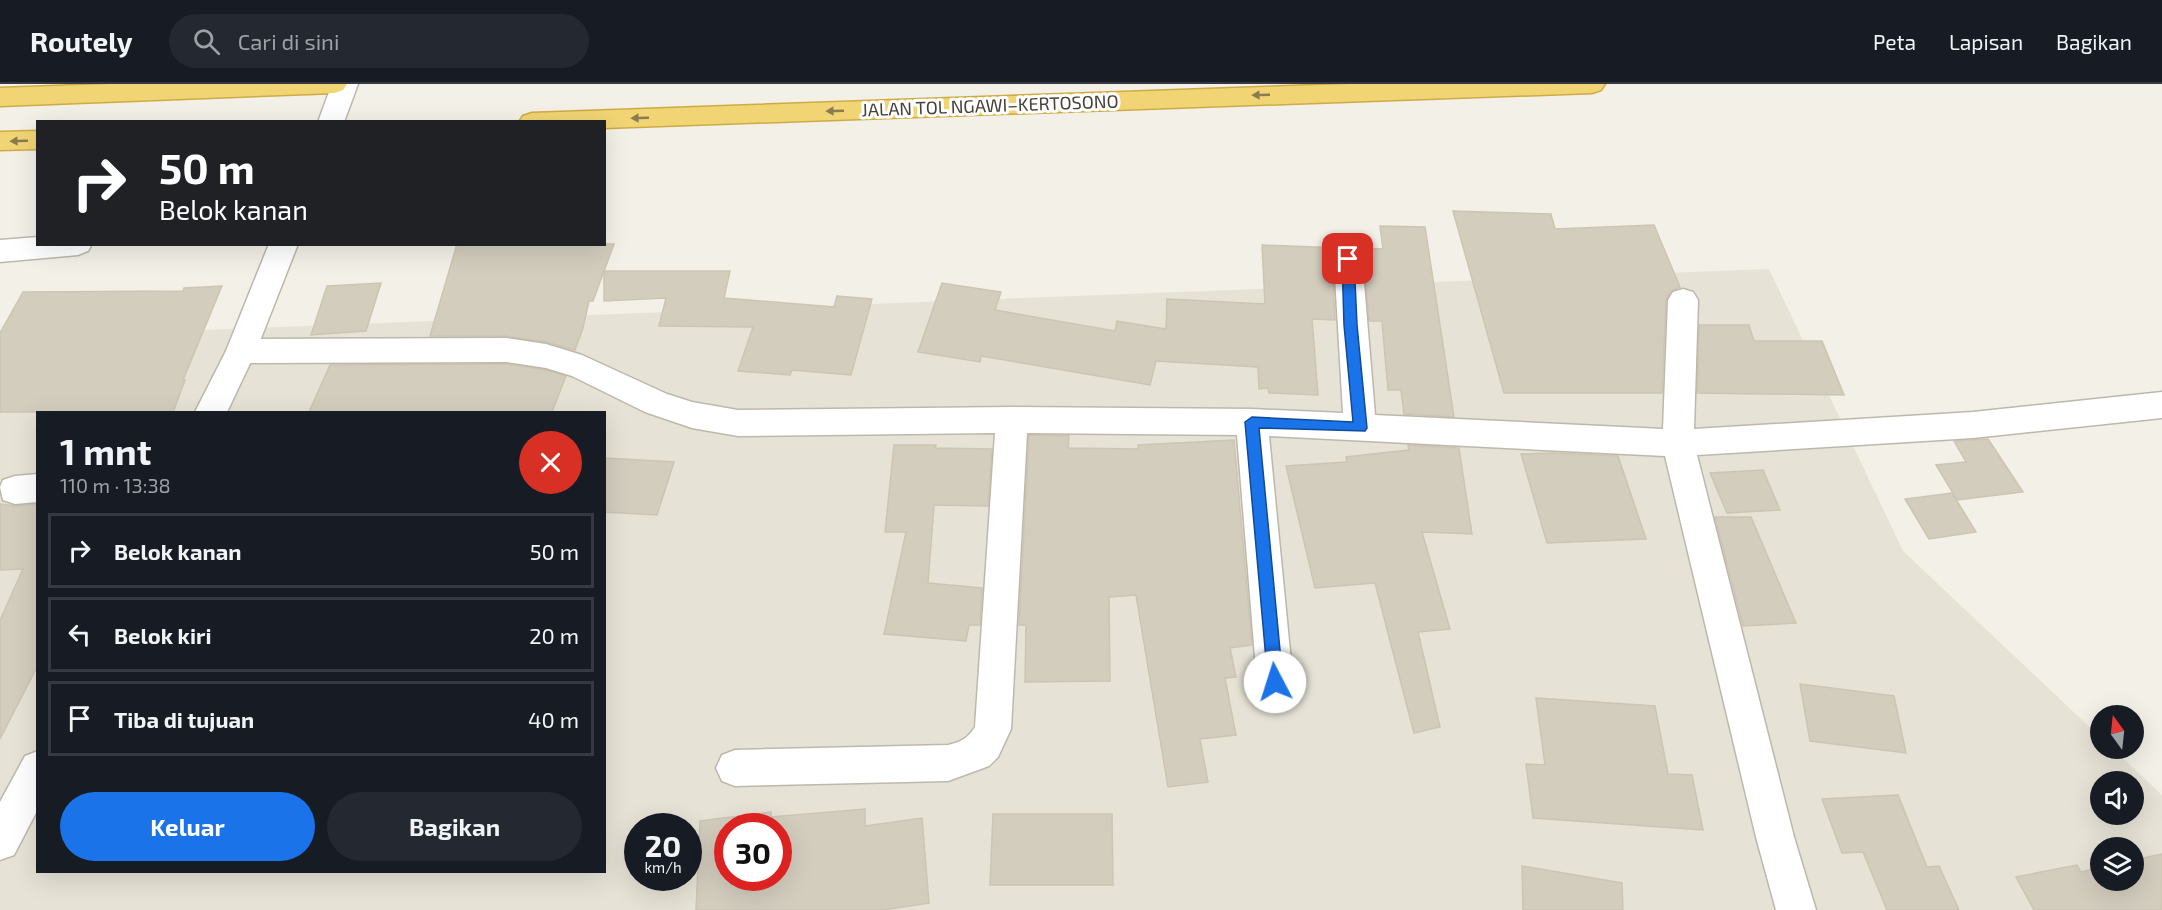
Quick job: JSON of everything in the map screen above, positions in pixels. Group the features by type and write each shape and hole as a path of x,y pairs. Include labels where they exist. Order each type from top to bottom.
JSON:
{"highway":[{"path":"0,97 334,84"},
{"name":"JALAN TOL NGAWI–KERTOSONO","path":"588,120 1592,84"},
{"path":"0,141 36,140"}],"street":[{"path":"332,120 345,84"},
{"path":"0,251 56,246"},
{"path":"211,411 241,351 283,246"},
{"path":"1348,259 1360,428"},
{"path":"1683,300 1678,443 1775,837 1796,910"},
{"path":"241,351 516,351 546,356 582,367 656,403 692,415 738,423 1012,420 1252,422 1678,443 1973,425 2162,405"},
{"path":"735,768 948,763 973,758 985,747 993,729 1012,420"},
{"path":"1252,422 1275,682"},
{"path":"4,826 36,772"}],"shaded area":[{"path":"1769,269 1903,551 2090,728 2090,759 2124,759 2136,771 2090,771 2090,825 2144,825 2144,778 2162,795 2162,910 0,910 0,338"}],"building":[{"path":"1453,211 1551,214 1555,229 1654,225 1680,287 1671,291 1666,300 1662,393 1504,393"},
{"path":"1380,226 1425,227 1454,417 1404,414 1401,390 1388,390 1382,321 1369,321 1364,259 1357,248 1383,249"},
{"path":"606,244 614,244 593,301 589,301 575,350 546,342 506,336 430,336 456,246 606,246"},
{"path":"1262,245 1341,248 1336,250 1332,259 1335,320 1312,319 1318,395 1269,393 1268,388 1259,389 1258,367 1156,361 1150,385 981,356 980,362 918,352 942,283 1001,292 995,310 1115,331 1117,321 1166,329 1167,299 1265,304"},
{"path":"604,271 730,271 724,298 834,307 837,296 872,299 851,375 792,370 790,375 738,371 753,327 659,326 666,298 604,301"},
{"path":"381,283 366,331 311,335 327,286"},
{"path":"222,286 183,380 185,380 173,411 0,412 0,333 23,292 183,291 184,288"},
{"path":"1699,325 1749,325 1754,341 1822,341 1844,395 1697,393"},
{"path":"506,364 546,370 566,376 552,411 309,411 330,365"},
{"path":"1029,435 1069,436 1068,448 1138,449 1138,445 1234,440 1252,645 1230,648 1236,677 1225,678 1236,735 1200,739 1208,782 1168,787 1136,595 1109,597 1110,681 1025,682 1026,625 1019,625"},
{"path":"1988,439 2023,492 1957,500 1936,465 1966,462 1954,441"},
{"path":"894,445 992,449 988,506 934,505 928,583 982,588 980,625 969,625 966,641 884,634 906,532 885,532"},
{"path":"1408,445 1459,448 1472,534 1422,532 1450,629 1418,632 1440,727 1414,733 1375,583 1315,588 1286,466 1347,462 1346,457 1409,450"},
{"path":"1521,454 1618,456 1646,539 1547,543"},
{"path":"606,458 674,462 657,515 606,512"},
{"path":"1763,470 1780,510 1727,513 1710,473"},
{"path":"1952,493 1976,532 1929,539 1905,499"},
{"path":"0,504 15,506 36,504 36,669 0,739 0,620 23,569 0,570"},
{"path":"1715,517 1751,517 1796,623 1743,626"},
{"path":"1800,684 1894,696 1906,753 1810,741"},
{"path":"1536,698 1655,706 1668,774 1692,775 1703,830 1533,818 1526,764 1545,765"},
{"path":"1898,795 1927,867 1939,866 1959,910 1887,910 1863,852 1842,853 1822,799"},
{"path":"865,809 865,826 922,818 929,903 883,910 696,910 697,891 702,891 702,821 714,819 714,891 792,891 792,815"},
{"path":"993,814 1112,814 1113,885 990,885"},
{"path":"2162,854 2162,910 2034,910 2016,877 2077,865 2081,872 2090,870 2090,891 2144,891 2144,858"},
{"path":"1522,866 1622,883 1623,910 1523,910"}],"route":[{"path":"1275,682 1252,422 1360,428 1348,259"}]}
